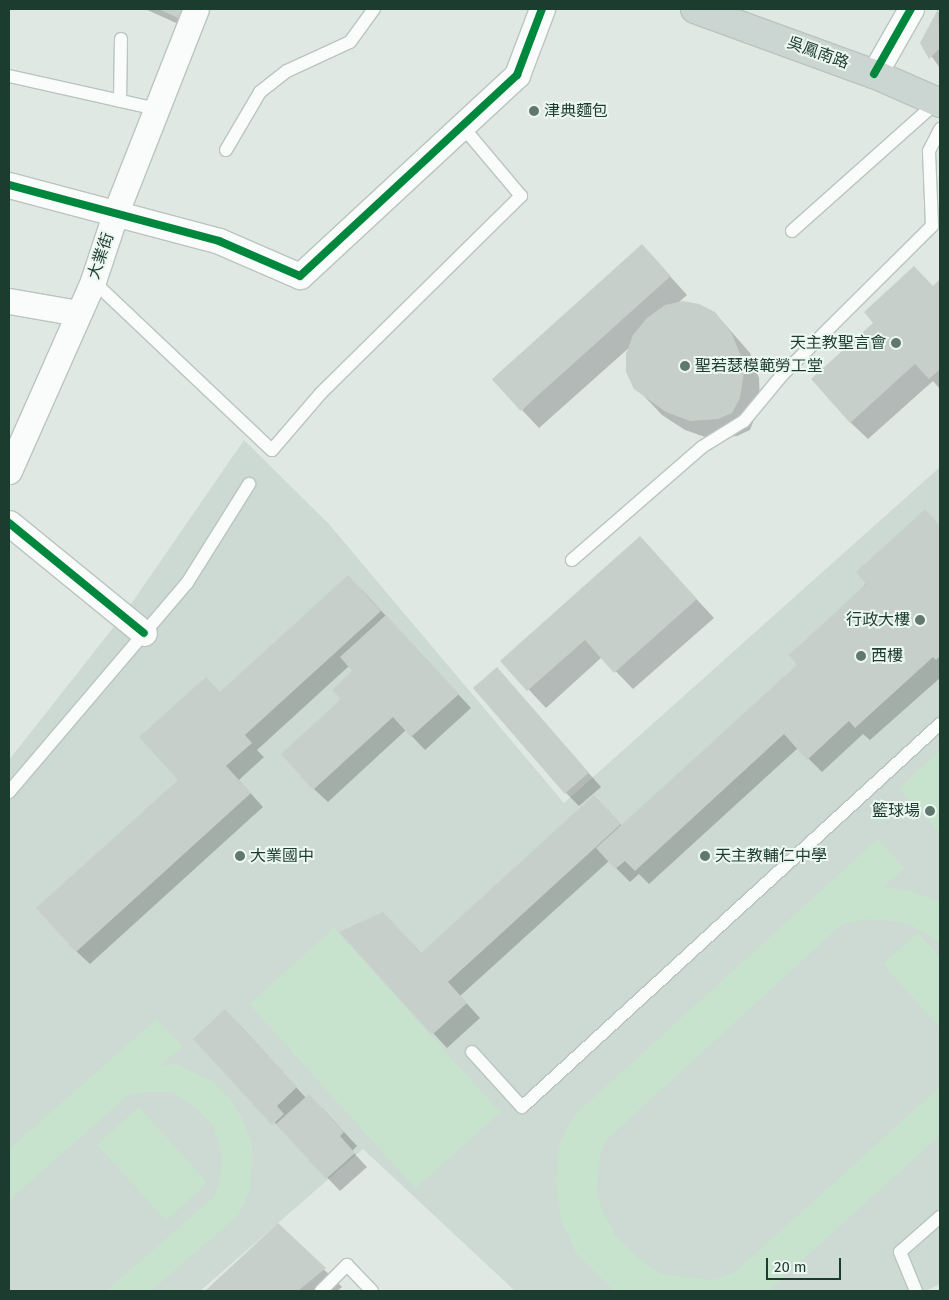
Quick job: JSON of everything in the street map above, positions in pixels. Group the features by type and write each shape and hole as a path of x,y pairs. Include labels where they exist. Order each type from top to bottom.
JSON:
{"main road":[{"name":"吳鳳南路","path":"695,9 874,74 939,102"}],"street":[{"name":"大業街","path":"9,471 93,281 116,212 196,9"},
{"path":"9,185 219,241 300,276 517,75 542,9"},
{"path":"874,74 911,9"},
{"path":"9,302 78,313"},
{"path":"9,523 144,633"}],"lane":[{"path":"226,150 260,92 287,71 350,42 374,9"},
{"path":"120,100 121,39"},
{"path":"9,76 156,108"},
{"path":"792,231 939,102"},
{"path":"93,281 272,450 321,393 521,196 462,126"},
{"path":"572,560 702,447 744,421 782,375 932,226 930,151 940,129"},
{"path":"9,792 187,583 249,484"},
{"path":"472,1052 522,1107 940,724"},
{"path":"916,1291 900,1252 940,1217"},
{"path":"321,1291 347,1265 372,1291"}],"shaded area":[{"path":"244,440 328,523 564,803 940,467 940,1284 926,1291 515,1291 363,1149 200,1291 9,1291 9,760 127,610"}],"green space":[{"name":"籃球場","path":"940,750 940,833 899,789"},
{"path":"878,839 904,868 882,888 905,889 940,902 940,943 911,925 891,921 867,919 842,924 606,1140 600,1154 597,1192 602,1210 615,1235 637,1257 660,1274 711,1280 735,1272 940,1087 940,1135 768,1291 614,1291 576,1253 561,1220 556,1185 559,1146 567,1128 579,1111"},
{"path":"334,928 500,1112 415,1189 249,1004"},
{"path":"918,933 940,958 940,1028 883,964"},
{"path":"157,1019 182,1046 160,1066 176,1064 212,1081 227,1096 242,1118 252,1143 251,1187 239,1214 151,1291 106,1291 213,1198 220,1184 222,1153 214,1127 196,1107 172,1092 144,1092 127,1096 9,1200 9,1149"},
{"path":"139,1107 207,1183 166,1220 97,1144"}],"building":[{"path":"159,9 184,9 180,19"},
{"path":"938,9 940,48 929,59 920,43"},
{"path":"642,244 671,276 521,411 492,379"},
{"name":"天主教聖言會","path":"914,266 933,286 940,279 940,369 929,379 915,364 850,423 811,379 873,323 864,312"},
{"name":"聖若瑟模範勞工堂","path":"683,301 699,304 715,312 732,334 742,359 744,372 740,398 732,413 718,419 690,421 666,412 634,389 626,372 626,354 633,335 647,318 665,305"},
{"path":"925,509 940,526 940,656 936,660 933,657 855,728 849,721 807,760 784,734 635,871 625,861 615,869 596,848 797,665 789,655 866,584 856,572"},
{"path":"640,536 697,599 614,673 585,640 527,691 500,661"},
{"path":"348,575 381,611 245,735 252,743 226,766 251,793 76,952 36,908 178,780 139,737 206,677 220,692"},
{"path":"386,615 459,694 411,737 393,717 313,790 281,754 341,699 332,690 352,671 340,657"},
{"path":"497,667 589,773 565,794 473,688"},
{"path":"594,795 621,824 448,982 467,1003 432,1035 339,932 383,912 421,953"},
{"path":"225,1009 297,1087 277,1106 284,1114 272,1125 193,1039"},
{"path":"309,1094 344,1132 340,1136 355,1153 326,1179 276,1124"},
{"path":"278,1223 326,1268 298,1291 205,1291"}],"cycle path":[{"path":"9,185 219,241 300,276 517,75 542,9"},
{"path":"874,74 911,9"},
{"path":"9,523 144,633"}],"place":[{"name":"津典麵包","path":"534,111"},
{"name":"天主教聖言會","path":"896,343"},
{"name":"聖若瑟模範勞工堂","path":"685,366"},
{"name":"行政大樓","path":"920,620"},
{"name":"西樓","path":"861,656"},
{"name":"籃球場","path":"930,811"},
{"name":"大業國中","path":"240,856"},
{"name":"天主教輔仁中學","path":"705,856"}]}
